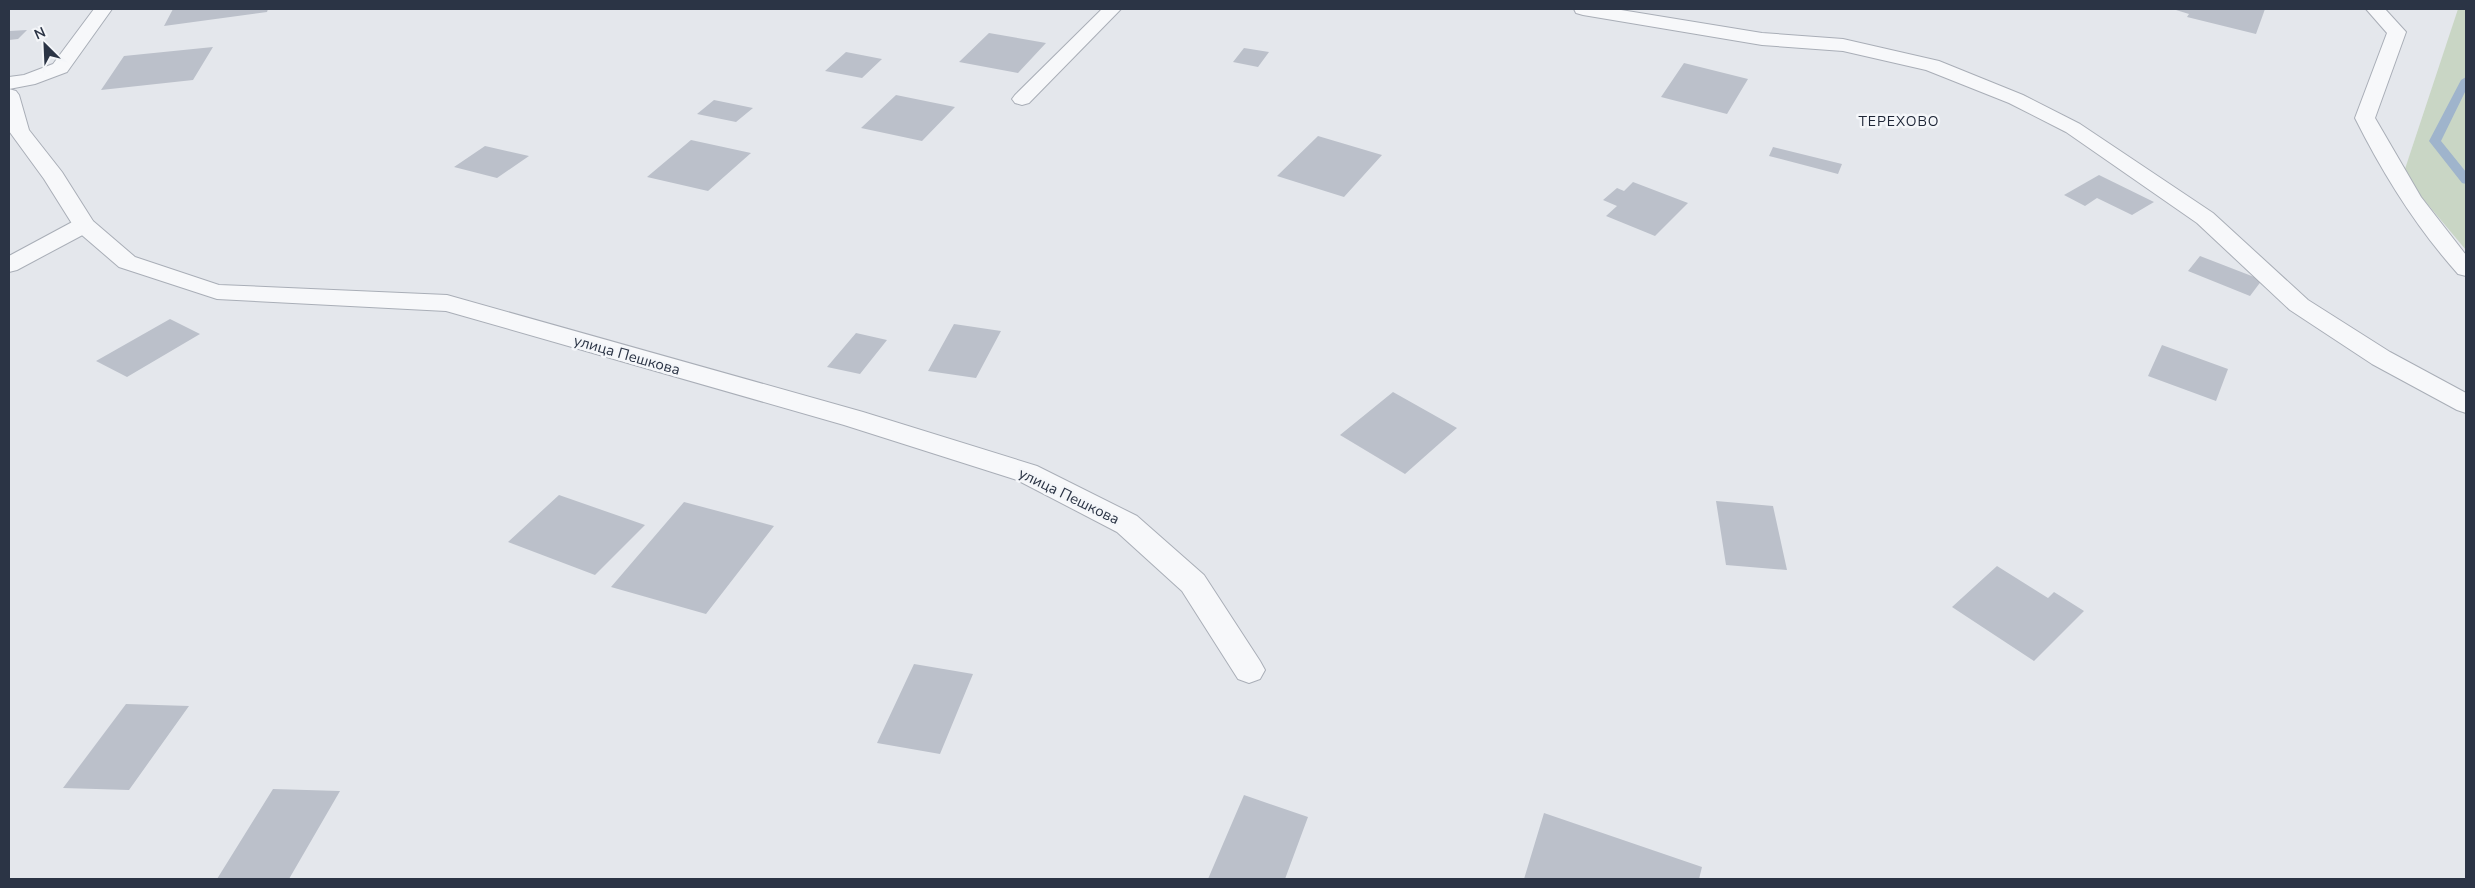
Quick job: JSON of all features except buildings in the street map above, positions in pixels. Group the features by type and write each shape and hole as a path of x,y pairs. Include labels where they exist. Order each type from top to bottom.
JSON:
{"street":[{"path":"9,83 28,80 60,68 103,9"},
{"path":"1022,99 1112,9"},
{"path":"1584,9 1762,39 1843,45 1932,65 2016,98 2073,128 2205,218 2299,305 2381,358 2466,404"},
{"path":"2375,9 2397,32 2365,118 2386,160 2444,246 2466,269"},
{"name":"улица Пешкова","path":"9,95 19,131 54,177 84,225 127,262 217,292 447,303 614,352 853,418 1027,473 1127,524 1192,583 1249,670"},
{"path":"9,266 84,225"}],"green space":[{"path":"2458,9 2466,9 2466,250 2403,175"}],"waterway":[{"path":"2466,80 2435,141 2466,180"}],"district":[{"name":"ТЕРЕХОВО","path":"1899,121"}]}
